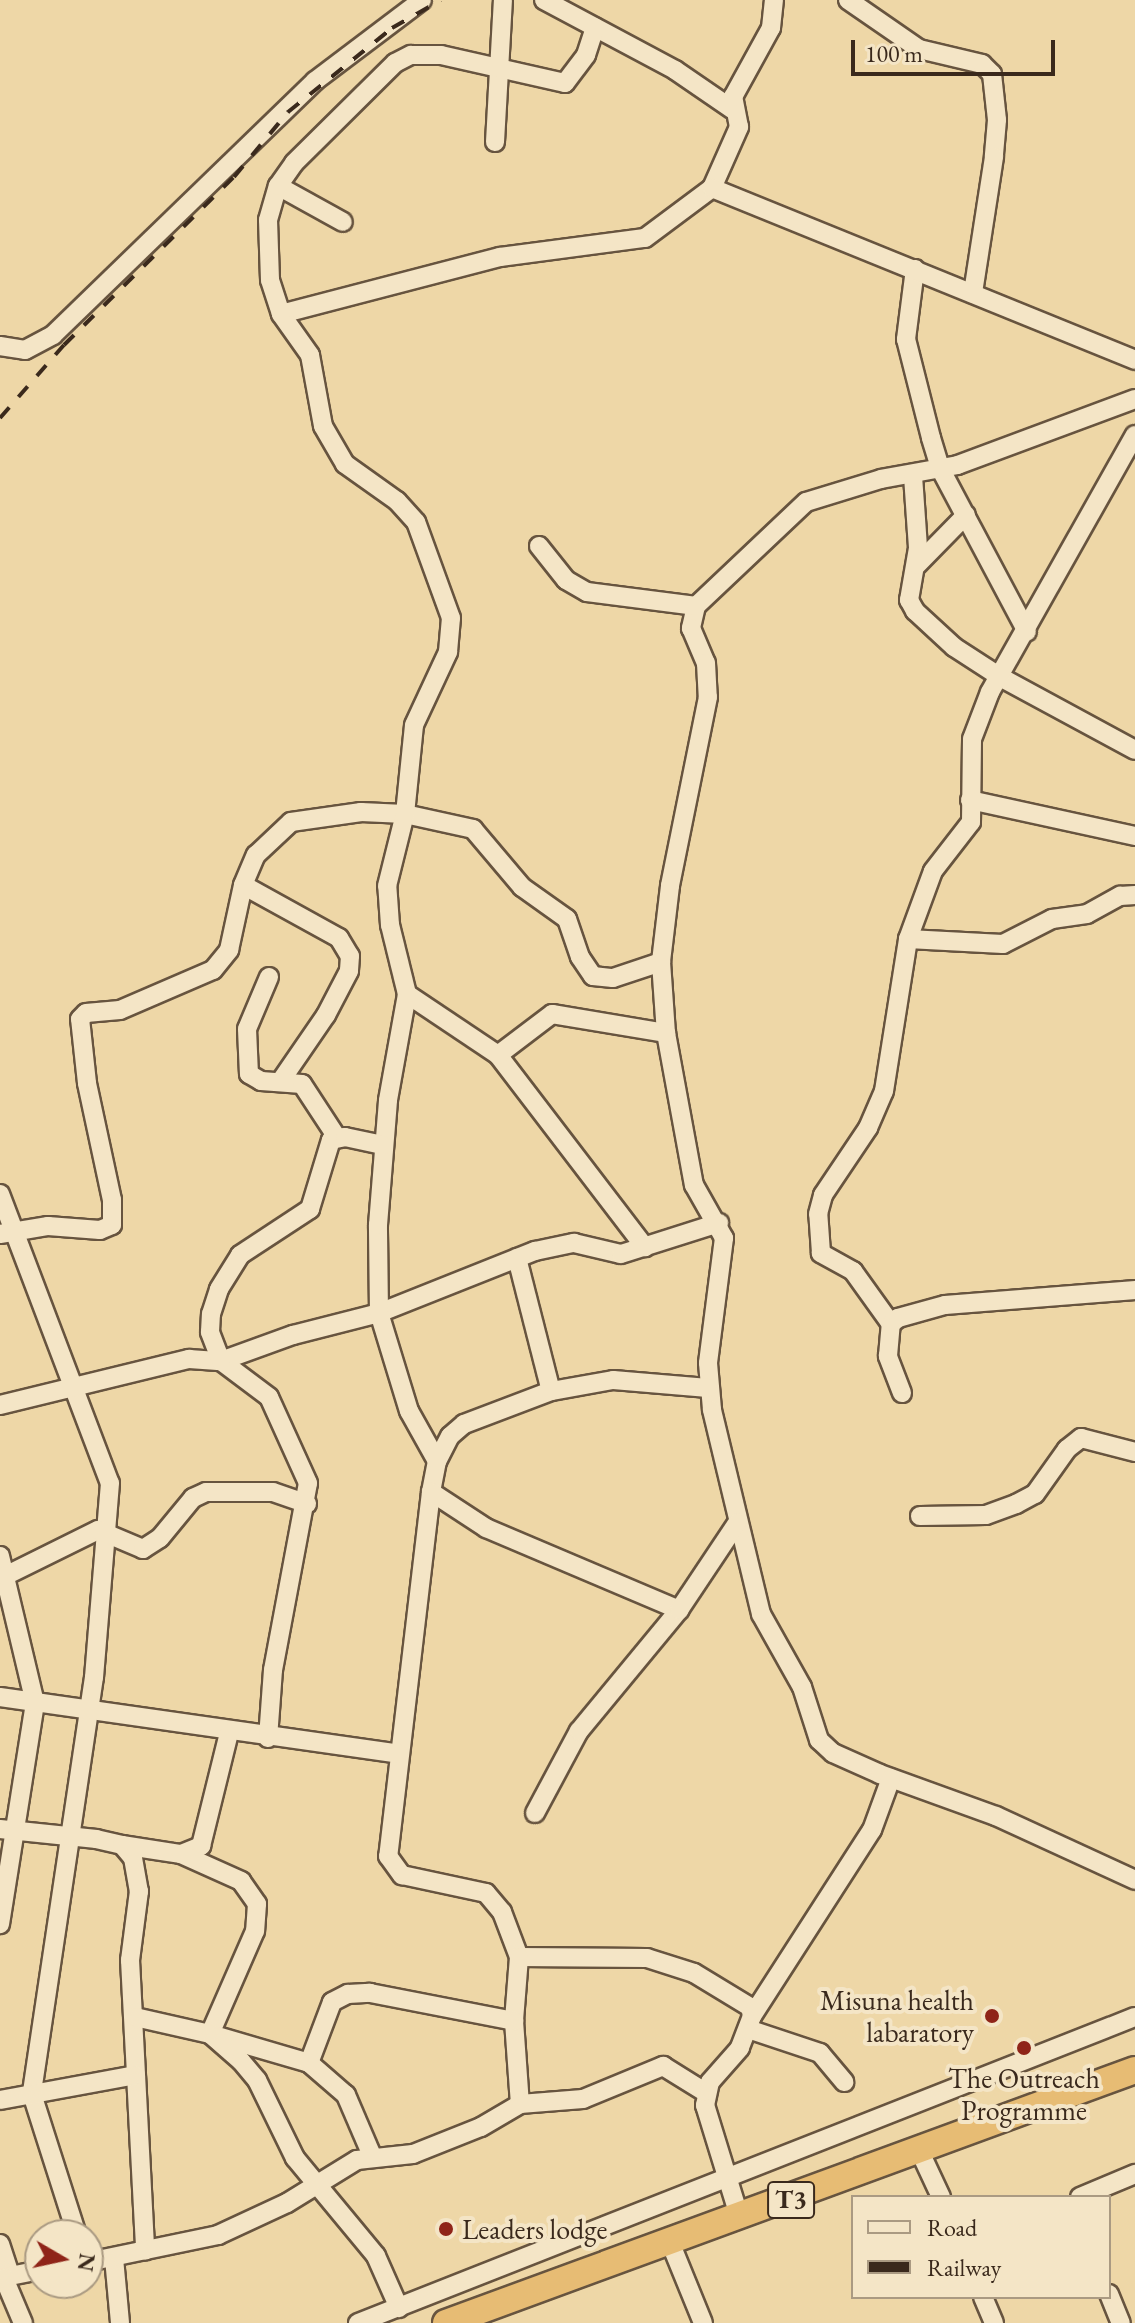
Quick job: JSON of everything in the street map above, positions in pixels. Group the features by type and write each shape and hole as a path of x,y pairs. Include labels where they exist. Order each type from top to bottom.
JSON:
{"highway":[{"name":"T3","path":"446,2323 740,2219 1135,2070"}],"street":[{"path":"495,142 503,0"},
{"path":"544,0 732,109"},
{"path":"848,0 919,49 982,64 992,74 994,157 973,293"},
{"path":"281,314 500,257 645,238 712,188 739,127 732,109 740,81 771,28 776,1"},
{"path":"0,346 25,350 53,335 315,81 414,3"},
{"path":"437,1461 409,1411 379,1313 383,1145 407,994 387,897 405,814 414,725 448,652 451,618 416,522 397,501 345,464 333,447 323,426 310,355 281,314 266,248 278,186 346,107 395,63 425,53 565,83 586,55 595,27"},
{"path":"278,186 343,222"},
{"path":"712,188 1135,360"},
{"path":"915,269 906,339 941,470 1027,632"},
{"path":"1135,399 941,470 881,479 806,502 696,606 691,628 706,663 707,705 670,886 661,962 666,1033 694,1185 703,1209 719,1223 724,1254 708,1388 737,1523 764,1621 802,1687 821,1743 891,1778 996,1816 1135,1880"},
{"path":"902,1393 888,1356 891,1324 853,1271 821,1253 817,1225 823,1195 868,1128 884,1091 908,939 933,871 967,832 972,739 990,692 1002,678 1135,435"},
{"path":"913,476 918,520 917,565 909,587 915,611 954,647 1002,678 1135,750"},
{"path":"917,565 948,544 966,515"},
{"path":"918,520 948,544"},
{"path":"539,546 566,580 587,592 696,606"},
{"path":"970,800 1135,836"},
{"path":"5,1232 48,1226 100,1230 112,1225 112,1200 87,1083 80,1019 86,1013 120,1010 213,970 229,950 243,885 268,839 291,822 330,813 405,814 473,829 522,887 567,919 580,957 593,976 613,978 661,962"},
{"path":"243,885 339,938 350,956 349,971 326,1015 282,1079"},
{"path":"908,939 1003,944 1052,919 1087,914 1120,896 1135,895"},
{"path":"269,977 251,1014 245,1051 253,1079 282,1079 302,1084 336,1136 383,1145"},
{"path":"407,994 498,1055 645,1247"},
{"path":"498,1055 552,1014 666,1033"},
{"path":"268,1738 279,1631 307,1504 304,1468 277,1409 221,1361 210,1332 219,1289 251,1245 310,1209 326,1146 336,1136"},
{"path":"0,1194 5,1232 45,1301 69,1387 110,1483 108,1531 88,1709 32,2094 72,2219"},
{"path":"0,1405 189,1359 221,1361 293,1335 379,1313 517,1258 574,1243 611,1254 645,1247 719,1223"},
{"path":"517,1258 551,1391"},
{"path":"891,1324 945,1305 1135,1290"},
{"path":"520,2104 514,2021 519,1957 502,1912 486,1893 402,1875 391,1866 399,1754 437,1461 464,1424 551,1391 613,1380 708,1388"},
{"path":"920,1516 986,1515 1016,1504 1035,1494 1067,1449 1081,1438 1135,1452"},
{"path":"108,1531 125,1545 143,1549 160,1538 193,1498 227,1488 273,1492 307,1504"},
{"path":"431,1492 486,1528 679,1610"},
{"path":"535,1813 579,1731 679,1610 737,1523"},
{"path":"5,1576 81,1537 108,1531"},
{"path":"0,1556 35,1703 9,1829 0,1924"},
{"path":"0,1697 229,1733 399,1754"},
{"path":"181,1854 193,1852 205,1838 229,1733"},
{"path":"740,2219 705,2105 705,2092 740,2048 750,2023 872,1830 891,1778"},
{"path":"9,1829 71,1834 181,1854 241,1881 257,1904 255,1931 210,2034"},
{"path":"122,1845 133,1858 139,1891 131,1942 145,2251"},
{"path":"519,1957 647,1958 674,1964 742,1998 750,2023 820,2053 844,2082"},
{"path":"309,2063 332,2002 357,1992 514,2021"},
{"path":"135,2017 210,2034 309,2063 346,2095 373,2158"},
{"path":"358,2323 579,2240 728,2175 1135,2017"},
{"path":"210,2034 257,2080 315,2185 338,2203 376,2256 399,2308"},
{"path":"104,2260 218,2235 357,2160 398,2158 454,2139 520,2104 583,2099 663,2066 705,2092"},
{"path":"0,2100 136,2075"},
{"path":"920,2152 940,2195"},
{"path":"1085,2195 1135,2174"},
{"path":"670,2242 703,2323"},
{"path":"0,2244 5,2277 23,2323"},
{"path":"114,2258 120,2323"},
{"path":"984,2299 994,2323"},
{"path":"1111,2299 1121,2323"}],"railway":[{"path":"0,418 64,345 234,177 288,112 392,28 441,0"}],"place":[{"name":"Misuna health labaratory","path":"992,2016"},
{"name":"The Outreach Programme","path":"1024,2048"},
{"name":"Leaders lodge","path":"446,2229"}]}
